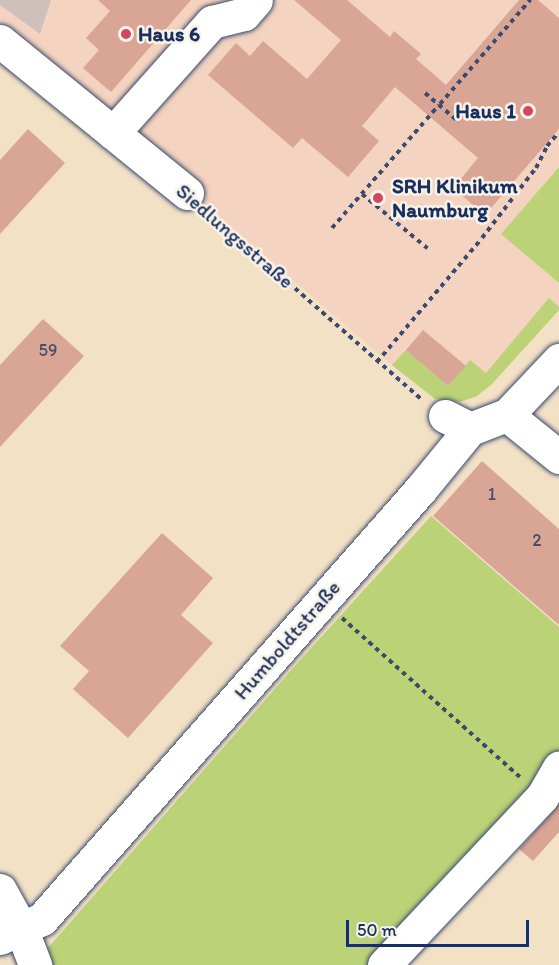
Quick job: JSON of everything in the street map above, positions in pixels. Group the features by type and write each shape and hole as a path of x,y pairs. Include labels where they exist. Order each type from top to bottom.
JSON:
{"street":[{"path":"113,133 212,22 244,14 256,0"},
{"name":"Siedlungsstraße","path":"0,41 187,193"},
{"name":"Humboldtstraße","path":"11,933 42,919 420,490 457,423 507,415 559,360"},
{"path":"507,415 559,458"},
{"path":"384,965 542,797 559,768"},
{"path":"0,890 11,933 35,965"}],"path":[{"path":"332,228 530,0"},
{"path":"425,93 459,122"},
{"path":"377,362 536,168 547,146 559,132"},
{"name":"Siedlungsstraße","path":"187,193 417,397 457,423"},
{"path":"362,194 427,248"},
{"path":"322,600 542,797"}],"shaded area":[{"name":"SRH Klinikum Naumburg","path":"0,0 559,0 559,310 492,384 477,396 460,402 435,399 392,365 0,29"},
{"path":"0,0 51,0 40,34 0,5"}],"green space":[{"path":"559,167 559,283 501,234"},
{"path":"549,298 559,307 559,310 492,384 477,396 460,402 435,399 392,365 406,350 448,386 470,360 486,373"},
{"path":"431,516 559,627 559,813 542,798 378,965 33,965 294,667"}],"building":[{"name":"Haus 6","path":"98,0 191,0 111,92 83,68 99,50 86,38 110,11"},
{"path":"294,0 347,0 390,37 394,31 421,54 416,59 446,85 519,0 538,0 559,18 559,129 485,215 453,188 478,158 395,87 362,126 379,141 348,177 302,138 293,148 208,75 236,43 250,56 263,41 307,79 341,40"},
{"path":"28,129 65,163 0,234 0,160"},
{"path":"43,319 84,356 0,447 0,365"},
{"path":"423,330 466,366 448,386 406,350"},
{"path":"482,461 559,529 559,625 433,516"},
{"path":"162,533 213,578 181,615 213,643 128,738 73,689 89,671 60,646"},
{"path":"559,805 559,832 533,861 519,849"}],"place":[{"name":"Haus 6","path":"126,34"},
{"name":"Haus 1","path":"528,111"},
{"name":"SRH Klinikum Naumburg","path":"378,198"}]}
